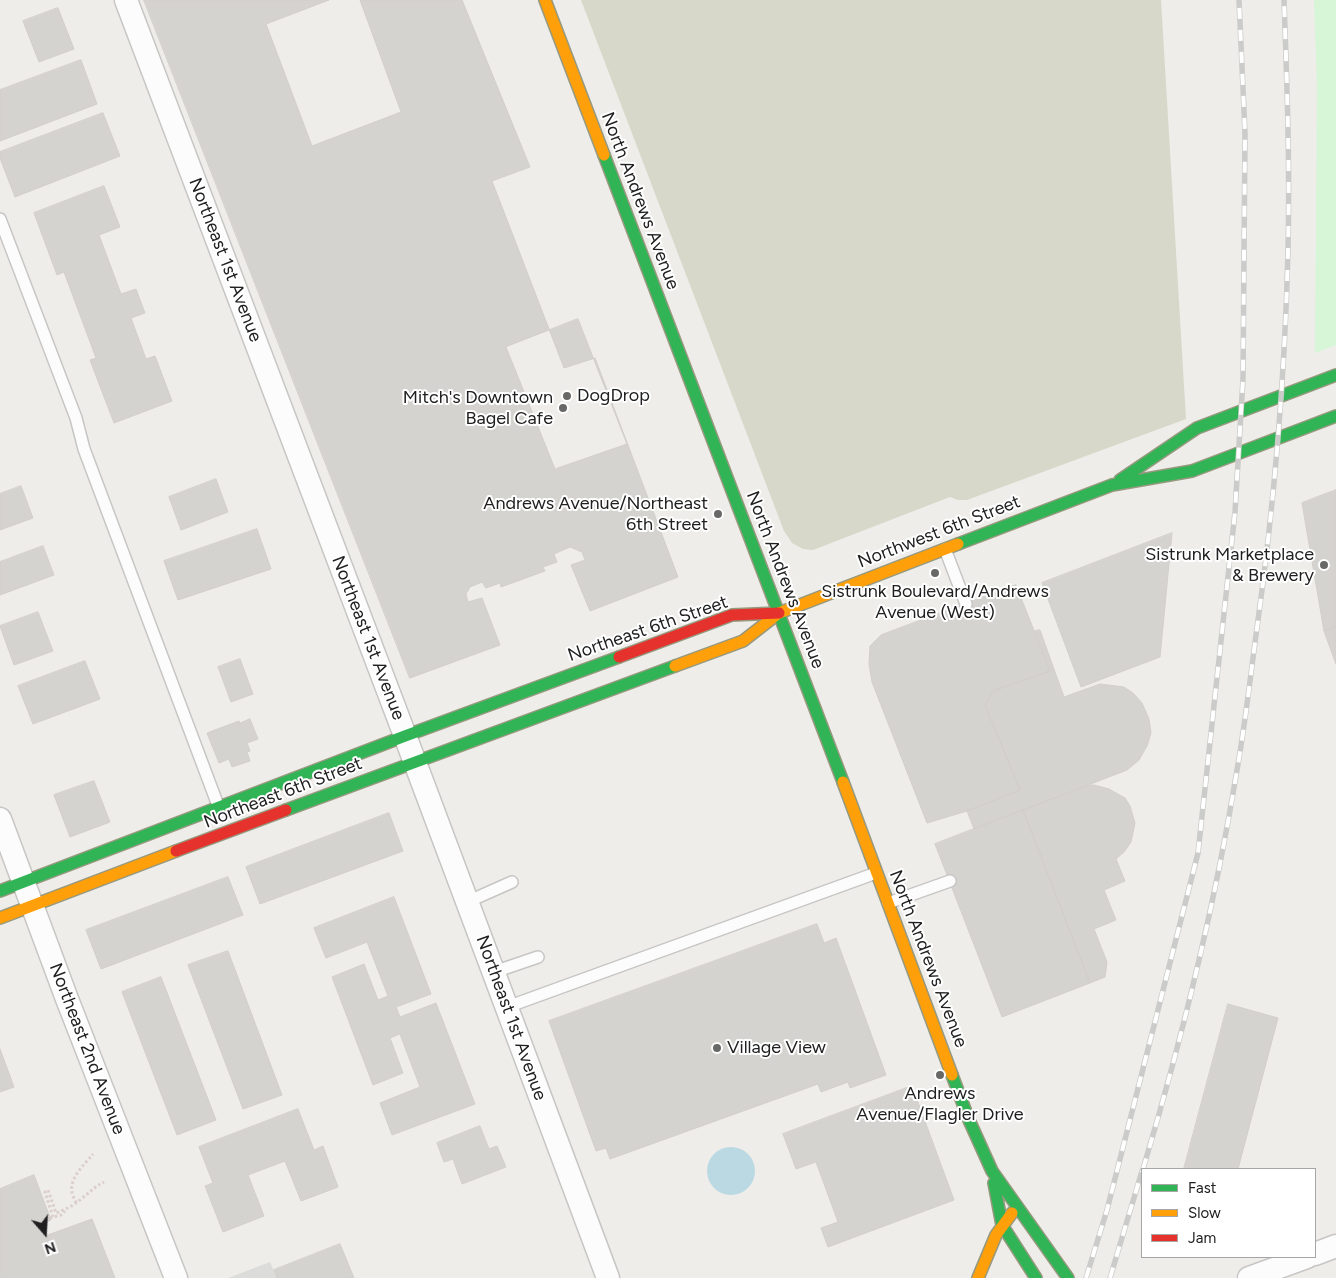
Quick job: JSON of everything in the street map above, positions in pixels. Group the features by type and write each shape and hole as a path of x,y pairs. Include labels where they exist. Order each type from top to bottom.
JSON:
{"street":[{"name":"Northeast 1st Avenue","path":"126,0 415,761 608,1278"},
{"name":"North Andrews Avenue","path":"545,0 779,613 969,1120 992,1172 1068,1278"},
{"name":"Northwest 6th Street","path":"1112,484 1197,428 1336,375"},
{"name":"Northwest 6th Street","path":"779,613 1112,484 1192,471 1336,416"},
{"name":"Northeast 6th Street","path":"0,891 405,736 732,615 779,613"},
{"name":"Northeast 6th Street","path":"0,918 415,761 737,644 779,613"},
{"name":"Northeast 2nd Avenue","path":"0,819 67,1000 176,1278"},
{"name":"North Andrews Avenue","path":"992,1172 1002,1225 1032,1274"},
{"path":"978,1278 988,1252 1002,1225 1017,1208"},
{"path":"1316,1254 1336,1246"},
{"path":"1248,1278 1304,1258"},
{"path":"1020,1278 1032,1274"}],"lane":[{"path":"0,219 76,418 84,449 219,808"},
{"path":"945,549 966,604"},
{"path":"507,1007 877,873"},
{"path":"888,903 950,881"},
{"path":"468,902 512,882"},
{"path":"494,972 538,956"}],"path":[{"path":"76,1203 71,1191 74,1178 93,1154"},
{"path":"66,1209 61,1215 52,1218 45,1192 48,1190 56,1213 76,1203 94,1187 104,1182"}],"shaded area":[{"path":"581,0 1161,0 1186,419 967,500 958,500 950,497 813,550 803,549 792,543 784,531"},
{"path":"270,1262 277,1278 228,1278"}],"green space":[{"path":"1314,0 1336,0 1336,345 1315,353 1317,87"}],"water":[{"path":"731,1147 740,1149 748,1154 753,1162 755,1171 753,1180 748,1188 740,1193 731,1195 722,1193 714,1188 709,1180 707,1171 709,1162 714,1154 722,1149"}],"building":[{"path":"144,0 329,0 266,24 312,146 401,112 360,0 462,0 530,167 492,181 564,368 595,358 678,577 590,611 571,565 585,560 582,552 570,547 554,554 557,562 543,567 545,571 501,587 500,583 486,588 482,582 470,587 466,594 468,602 482,598 500,645 410,678"},
{"path":"58,8 74,49 39,62 23,21"},
{"path":"81,60 97,104 0,141 0,90"},
{"path":"103,113 120,156 15,197 0,158 0,152"},
{"path":"104,186 120,227 99,235 121,294 136,289 145,313 131,318 146,359 155,356 172,401 114,423 90,360 96,358 64,272 57,275 34,213"},
{"name":"DogDrop","path":"578,319 627,444 555,469 506,347"},
{"path":"216,479 228,512 181,530 169,497"},
{"path":"21,486 33,518 0,530 0,494"},
{"name":"Sistrunk Marketplace & Brewery","path":"1336,490 1336,626 1324,631 1302,503"},
{"path":"257,529 271,569 178,600 164,561"},
{"path":"1172,533 1160,657 1081,687 1042,583"},
{"path":"43,546 54,575 0,595 0,562"},
{"path":"1016,585 1050,671 993,691 985,705 1020,790 967,811 927,823 872,682 869,664 870,646 881,635"},
{"path":"38,612 53,651 14,665 0,626"},
{"path":"1336,626 1336,664 1324,631"},
{"path":"1040,630 1064,697 1100,684 1124,687 1142,703 1149,719 1151,733 1147,746 1139,760 1127,770 974,829 967,811 1020,790 985,705 993,691 1050,671 1035,631"},
{"path":"240,659 253,694 231,702 218,667"},
{"path":"85,661 100,699 33,724 18,686"},
{"path":"250,719 258,739 247,743 250,751 247,752 250,761 232,767 229,759 219,763 207,733 239,721 240,723"},
{"path":"94,781 110,822 70,837 54,795"},
{"path":"1094,785 1109,789 1125,798 1130,806 1135,823 1131,842 1116,859 1125,881 1104,890 1116,920 1094,929 1107,962 1105,977 1090,983 1023,810 1086,786"},
{"path":"1023,810 1090,983 1002,1017 935,844"},
{"path":"389,813 403,851 260,904 246,867"},
{"path":"228,877 243,915 101,969 86,930"},
{"path":"394,897 431,994 396,1007 400,1017 436,1003 475,1104 392,1135 380,1103 420,1087 400,1034 390,1038 403,1073 373,1085 332,977 364,964 378,1000 388,996 367,942 326,958 314,928"},
{"name":"Village View","path":"817,924 824,943 836,938 886,1075 850,1088 848,1082 821,1092 818,1084 610,1159 606,1148 596,1151 549,1021"},
{"path":"228,951 282,1095 243,1109 188,965"},
{"path":"161,977 216,1120 177,1135 122,992"},
{"path":"1228,1004 1278,1018 1238,1168 1184,1168"},
{"path":"0,1049 14,1087 0,1092"},
{"path":"912,1086 954,1200 828,1247 821,1228 838,1222 816,1162 796,1169 783,1134"},
{"path":"298,1109 314,1150 323,1146 338,1187 301,1201 285,1161 248,1175 264,1216 223,1232 205,1186 213,1183 199,1147"},
{"path":"480,1126 489,1149 497,1146 506,1167 462,1184 453,1159 444,1162 437,1143"},
{"path":"34,1175 51,1220 40,1224 45,1236 92,1219 115,1278 0,1278 0,1189"},
{"path":"340,1244 354,1278 277,1278 274,1270"}],"railway":[{"path":"1086,1278 1107,1210 1198,853 1235,512 1243,379 1245,133 1239,0"},
{"path":"1143,1168 1184,1021 1219,871 1242,736 1262,587 1278,442 1287,298 1289,219 1284,0"},
{"path":"1110,1278 1141,1174"}],"traffic: fast":[{"path":"604,155 843,782"},
{"path":"1120,480 1197,428 1336,375"},
{"path":"958,544 1112,485 1192,471 1336,416"},
{"path":"0,891 405,736 619,657"},
{"path":"286,810 675,666"},
{"path":"952,1075 969,1120 992,1171 1068,1278"},
{"path":"994,1183 1002,1225 1036,1278"}],"traffic: slow":[{"path":"545,0 604,155"},
{"path":"675,666 743,641 779,613 958,544"},
{"path":"843,782 952,1075"},
{"path":"0,918 176,851"},
{"path":"978,1278 996,1235 1012,1213"}],"traffic: jam":[{"path":"619,657 732,615 779,613"},
{"path":"176,851 286,810"}],"place":[{"name":"DogDrop","path":"567,396"},
{"name":"Mitch's Downtown Bagel Cafe","path":"563,408"},
{"name":"Andrews Avenue/Northeast 6th Street","path":"718,514"},
{"name":"Sistrunk Marketplace & Brewery","path":"1324,565"},
{"name":"Sistrunk Boulevard/Andrews Avenue (West)","path":"935,573"},
{"name":"Village View","path":"717,1048"},
{"name":"Andrews Avenue/Flagler Drive","path":"940,1075"}]}
